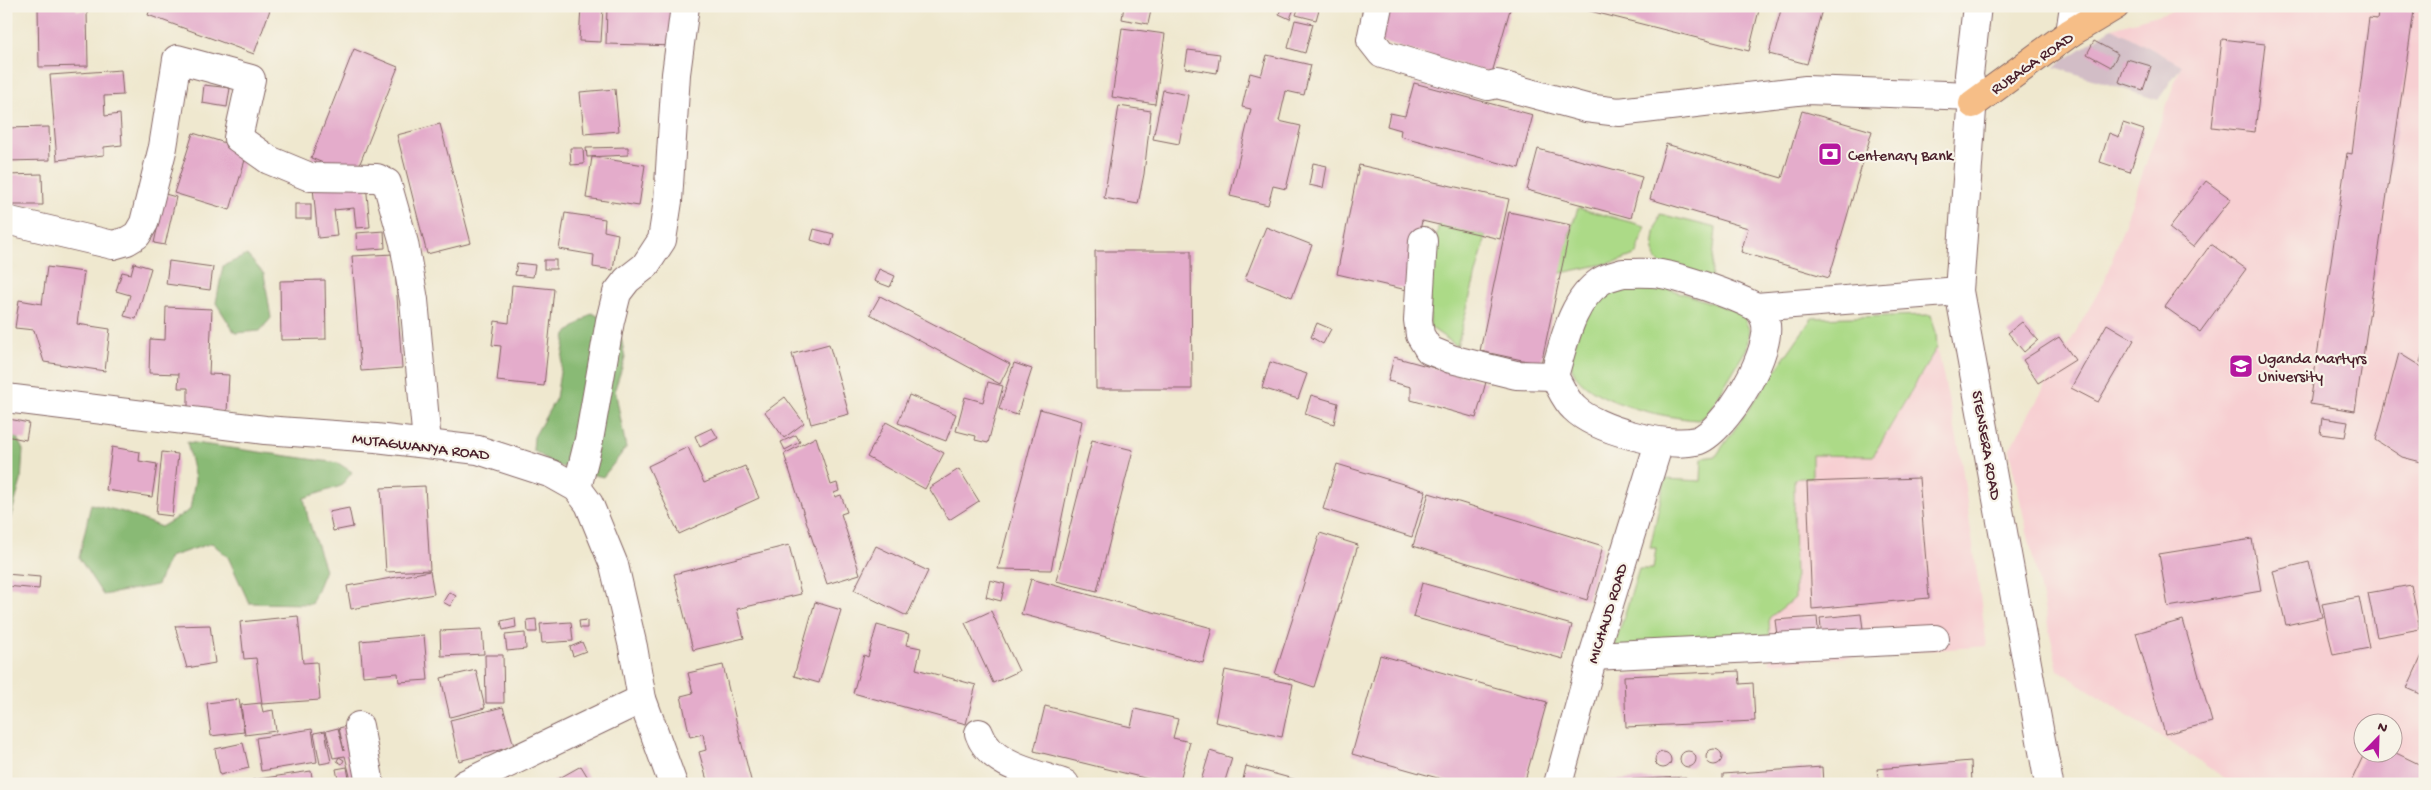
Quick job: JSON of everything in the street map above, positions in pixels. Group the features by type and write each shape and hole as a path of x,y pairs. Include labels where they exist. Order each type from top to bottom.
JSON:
{"main road":[{"name":"RUBAGA ROAD","path":"1973,100 2070,33 2115,6"}],"street":[{"path":"578,488 617,293 627,280 645,266 662,240 668,201 676,74 685,6"},
{"path":"1378,6 1371,40 1382,54 1488,86 1497,84 1586,108 1619,112 1806,90 1973,100"},
{"name":"STENSERA ROAD","path":"1977,6 1969,74 1973,100 1959,290 2049,784"},
{"path":"2070,33 2074,6"},
{"path":"6,220 113,245 127,241 137,234 144,223 163,147 177,59 252,79 238,138 269,160 310,177 377,178 387,183 404,243 414,300 427,443"},
{"path":"1423,241 1418,320 1420,335 1429,350 1451,359 1516,375 1554,376"},
{"path":"1756,307 1765,318 1766,336 1758,361 1741,394 1718,425 1707,435 1696,441 1659,443 1606,427 1574,409 1554,376 1567,332 1580,302 1588,291 1603,280 1623,273 1660,274 1691,282 1756,307 1959,290"},
{"name":"MUTAGWANYA ROAD","path":"6,398 265,430 427,443 478,450 552,474 578,488 589,504 614,565 633,647 642,699 673,784"},
{"name":"MICHAUD ROAD","path":"1558,784 1593,656 1659,443"},
{"path":"1593,656 1935,639"},
{"path":"465,784 642,699"},
{"path":"359,726 370,784"},
{"path":"979,733 983,744 992,755 1014,766 1065,784"}],"shaded area":[{"name":"Uganda Martyrs University","path":"2188,6 2425,6 2425,784 2234,784 2058,670 2009,450 2104,282 2181,65 2112,28"},
{"path":"2112,28 2182,65 2158,100 2054,67"},
{"path":"1937,347 1960,452 1987,646 1770,663 1769,618 1795,598 1794,479 1812,455 1873,455"}],"green space":[{"path":"1578,208 1645,226 1637,254 1619,261 1556,274"},
{"path":"1660,214 1716,228 1711,280 1669,269 1661,264 1656,257 1654,247 1655,233"},
{"path":"1439,223 1486,236 1457,346 1430,327 1429,275"},
{"path":"247,255 264,274 271,318 260,331 235,333 216,303 223,266"},
{"path":"1651,283 1742,313 1749,329 1747,348 1708,413 1698,420 1647,412 1609,399 1592,390 1580,380 1572,368 1571,360 1576,341 1596,292 1622,284"},
{"path":"592,313 619,327 625,358 615,389 626,448 603,477 555,465 533,450 534,437 556,398 566,334"},
{"path":"1931,315 1936,333 1937,347 1873,456 1812,455 1812,477 1794,479 1795,598 1769,618 1770,642 1614,648 1639,569 1653,569 1656,548 1650,548 1665,479 1701,481 1702,458 1716,456 1812,318"},
{"path":"6,429 14,432 23,450 21,481 9,523 6,522"},
{"path":"187,442 338,463 352,472 341,486 304,498 308,518 325,570 311,604 249,603 228,557 212,543 169,557 157,585 103,595 79,558 91,504 123,512 161,527 190,510 195,479"}],"building":[{"path":"38,6 76,6 77,11 87,10 88,66 39,67"},
{"path":"151,6 271,7 254,54 148,15"},
{"path":"607,6 678,6 677,46 606,44"},
{"path":"1124,6 1152,6 1148,24 1122,19"},
{"path":"1282,6 1295,6 1290,19 1279,14"},
{"path":"1299,6 1320,6 1316,20 1296,15"},
{"path":"1387,6 1511,6 1492,73 1377,41"},
{"path":"1570,6 1760,6 1749,51"},
{"path":"1782,6 1823,6 1807,64 1769,54"},
{"path":"2379,6 2414,11 2355,411 2310,404 2347,153 2352,154 2369,18 2377,19"},
{"path":"581,7 603,8 601,42 579,41"},
{"path":"1295,20 1313,24 1305,53 1288,48"},
{"path":"1122,28 1165,34 1155,104 1112,97"},
{"path":"2222,39 2265,44 2255,132 2212,127"},
{"path":"2094,41 2118,54 2111,67 2087,54"},
{"path":"354,49 398,67 355,176 311,158"},
{"path":"1188,50 1220,54 1217,73 1185,68"},
{"path":"1267,55 1311,65 1304,95 1286,91 1279,121 1301,126 1286,189 1273,186 1268,205 1230,196 1251,109 1242,107 1250,73 1261,76"},
{"path":"2127,59 2151,66 2143,90 2119,82"},
{"path":"121,70 123,95 104,96 105,116 120,114 122,145 104,147 104,155 57,160 50,75"},
{"path":"1414,83 1533,115 1519,168 1400,136 1401,130 1387,126 1390,113 1405,116"},
{"path":"204,85 230,88 227,107 202,103"},
{"path":"615,89 619,131 584,134 580,92"},
{"path":"1163,90 1188,95 1179,144 1153,139"},
{"path":"1119,106 1151,111 1144,174 1138,204 1104,198"},
{"path":"1802,111 1872,131 1829,278 1741,252 1748,228 1650,199 1666,144 1782,178"},
{"path":"2123,123 2144,130 2130,172 2100,162 2109,133 2119,137"},
{"path":"440,124 471,243 427,254 397,135"},
{"path":"49,127 50,160 6,161 6,128"},
{"path":"193,133 248,150 230,210 174,193"},
{"path":"628,147 628,155 587,157 586,148"},
{"path":"570,148 583,148 584,164 571,165"},
{"path":"1538,149 1642,177 1631,218 1527,190"},
{"path":"592,157 645,165 639,206 586,198"},
{"path":"1313,163 1327,166 1323,188 1309,185"},
{"path":"1359,165 1509,199 1500,239 1422,221 1407,290 1337,274"},
{"path":"42,174 43,205 6,205 6,175"},
{"path":"2206,181 2231,199 2193,247 2169,228"},
{"path":"366,183 370,227 356,228 354,208 334,210 337,236 318,238 313,188"},
{"path":"165,194 176,197 165,245 154,243"},
{"path":"295,204 311,204 311,219 295,219"},
{"path":"1509,212 1571,225 1541,364 1480,351"},
{"path":"565,213 605,219 604,231 618,234 613,270 593,267 594,255 559,249"},
{"path":"1266,227 1312,245 1292,297 1245,279"},
{"path":"814,229 834,234 831,246 811,240"},
{"path":"384,231 385,248 357,250 356,233"},
{"path":"2211,244 2246,269 2200,332 2165,307"},
{"path":"1095,251 1191,251 1192,389 1096,389"},
{"path":"394,254 402,368 361,371 352,256"},
{"path":"544,260 556,260 556,269 544,269"},
{"path":"169,261 213,267 210,290 166,284"},
{"path":"134,263 151,268 136,319 124,316 130,295 116,291 122,272 131,274"},
{"path":"517,263 535,265 533,277 515,275"},
{"path":"47,267 84,272 77,324 110,329 105,371 44,362 34,330 15,328 19,300 42,304"},
{"path":"879,269 895,276 890,287 874,281"},
{"path":"325,280 326,339 281,340 280,281"},
{"path":"512,285 554,289 544,386 497,381 501,346 492,345 495,321 509,323"},
{"path":"880,296 1010,364 1000,384 870,314"},
{"path":"166,307 212,309 209,374 229,375 227,412 188,410 188,388 178,388 179,374 149,373 150,339 165,340"},
{"path":"2022,322 2038,340 2024,352 2008,333"},
{"path":"1317,323 1331,329 1323,344 1311,337"},
{"path":"2107,324 2134,340 2098,402 2071,388"},
{"path":"2059,337 2075,360 2038,383 2023,360"},
{"path":"829,344 849,414 811,424 792,354"},
{"path":"2425,346 2425,363 2420,362"},
{"path":"2399,353 2425,369 2425,463 2402,457 2376,440"},
{"path":"1394,357 1486,382 1476,418 1411,400 1411,387 1388,381"},
{"path":"1270,362 1307,374 1298,399 1262,388"},
{"path":"1014,363 1032,369 1017,415 999,409"},
{"path":"988,382 1003,386 988,443 975,440 976,436 956,431 965,397 983,402"},
{"path":"909,395 956,414 946,441 898,423"},
{"path":"1311,395 1338,403 1334,424 1305,414"},
{"path":"785,397 804,423 784,438 765,412"},
{"path":"1040,409 1082,421 1051,570 998,569"},
{"path":"2322,418 2348,422 2345,437 2320,434"},
{"path":"9,419 29,423 26,440 6,436"},
{"path":"886,422 944,453 925,489 867,457"},
{"path":"712,428 718,438 700,447 695,436"},
{"path":"796,435 800,442 785,450 781,442"},
{"path":"816,437 831,485 837,483 839,491 834,493 835,497 841,495 847,512 841,514 860,574 827,584 784,454"},
{"path":"1092,440 1133,450 1097,591 1056,581"},
{"path":"112,447 140,452 139,461 157,464 152,497 106,490"},
{"path":"688,447 704,483 745,466 759,498 679,534 648,466"},
{"path":"162,452 178,454 172,516 156,514"},
{"path":"1337,464 1426,491 1412,537 1323,509"},
{"path":"959,469 979,501 949,520 929,488"},
{"path":"1919,478 1929,598 1812,609 1807,482"},
{"path":"425,486 430,570 386,572 381,488"},
{"path":"1429,493 1603,546 1587,600 1413,546"},
{"path":"349,508 353,527 333,531 329,512"},
{"path":"1320,533 1358,545 1314,687 1275,674"},
{"path":"2252,539 2261,591 2168,607 2159,554"},
{"path":"789,545 801,594 737,609 744,638 693,650 674,574"},
{"path":"876,546 928,571 907,616 854,590"},
{"path":"2309,562 2322,617 2286,625 2273,571"},
{"path":"430,571 434,594 351,609 347,586"},
{"path":"6,574 40,577 39,589 6,586"},
{"path":"1031,579 1212,628 1203,663 1021,614"},
{"path":"990,580 1005,584 1001,601 986,597"},
{"path":"1422,583 1572,625 1563,659 1413,617"},
{"path":"2411,585 2420,629 2377,637 2368,593"},
{"path":"449,592 456,596 450,606 443,602"},
{"path":"2359,597 2369,648 2333,655 2322,604"},
{"path":"815,602 841,610 819,683 794,676"},
{"path":"991,611 1019,671 993,683 965,623"},
{"path":"1861,614 1864,636 1822,640 1820,618"},
{"path":"298,616 303,663 317,662 320,700 262,704 256,658 244,659 240,622"},
{"path":"1817,617 1819,639 1778,643 1775,620"},
{"path":"515,618 516,627 503,630 501,621"},
{"path":"536,619 537,632 528,632 527,620"},
{"path":"587,620 587,628 580,628 579,621"},
{"path":"2183,620 2212,722 2165,734 2136,633"},
{"path":"571,622 573,641 542,643 540,624"},
{"path":"210,625 215,663 187,668 175,626"},
{"path":"877,625 909,634 906,645 921,648 916,669 976,685 966,724 853,693 864,655 868,657"},
{"path":"482,629 484,654 441,656 440,631"},
{"path":"525,633 526,649 507,651 505,635"},
{"path":"424,635 428,680 399,682 398,673 363,676 360,641"},
{"path":"582,642 586,651 573,656 570,647"},
{"path":"2425,649 2425,696 2407,688"},
{"path":"485,655 503,655 504,703 486,703"},
{"path":"1380,655 1547,702 1524,784 1459,784 1352,754"},
{"path":"723,665 752,784 708,784 699,752 706,750 703,734 690,737 681,696 693,693 688,673"},
{"path":"476,670 485,708 450,717 441,678"},
{"path":"1225,670 1293,684 1282,737 1215,722"},
{"path":"1739,671 1740,684 1753,683 1755,721 1626,727 1624,676"},
{"path":"239,699 244,732 211,736 207,703"},
{"path":"261,703 263,712 273,710 276,731 245,735 241,705"},
{"path":"1045,706 1131,727 1135,709 1178,719 1173,738 1190,742 1179,784 1169,784 1034,751"},
{"path":"503,707 514,746 459,761 450,720"},
{"path":"354,724 368,784 352,784 345,756 333,758 326,731 338,728 344,751 339,728"},
{"path":"312,729 317,762 261,771 256,738"},
{"path":"325,731 331,762 320,764 314,733"},
{"path":"243,743 249,768 220,775 215,749"},
{"path":"1711,749 1717,749 1722,754 1720,763 1711,765 1706,760 1706,754"},
{"path":"1210,751 1232,758 1224,784 1200,784"},
{"path":"1685,751 1691,751 1696,756 1694,765 1685,767 1680,762 1680,756"},
{"path":"1660,752 1666,752 1671,757 1669,766 1660,768 1655,763 1655,757"},
{"path":"339,757 344,760 342,764 337,761"},
{"path":"2404,757 2425,767 2425,784 2350,784 2360,762 2404,762"},
{"path":"1971,761 1972,784 1879,784 1877,769"},
{"path":"581,766 592,784 549,784"},
{"path":"1246,766 1308,783 1308,784 1242,784"},
{"path":"347,767 350,784 339,784 336,769"},
{"path":"1822,767 1823,784 1723,784 1723,774"},
{"path":"311,771 313,784 253,784 252,780"},
{"path":"1686,777 1686,784 1598,784 1598,781"}],"place":[{"name":"Centenary Bank","path":"1830,154"},
{"name":"Uganda Martyrs University","path":"2241,366"}]}
